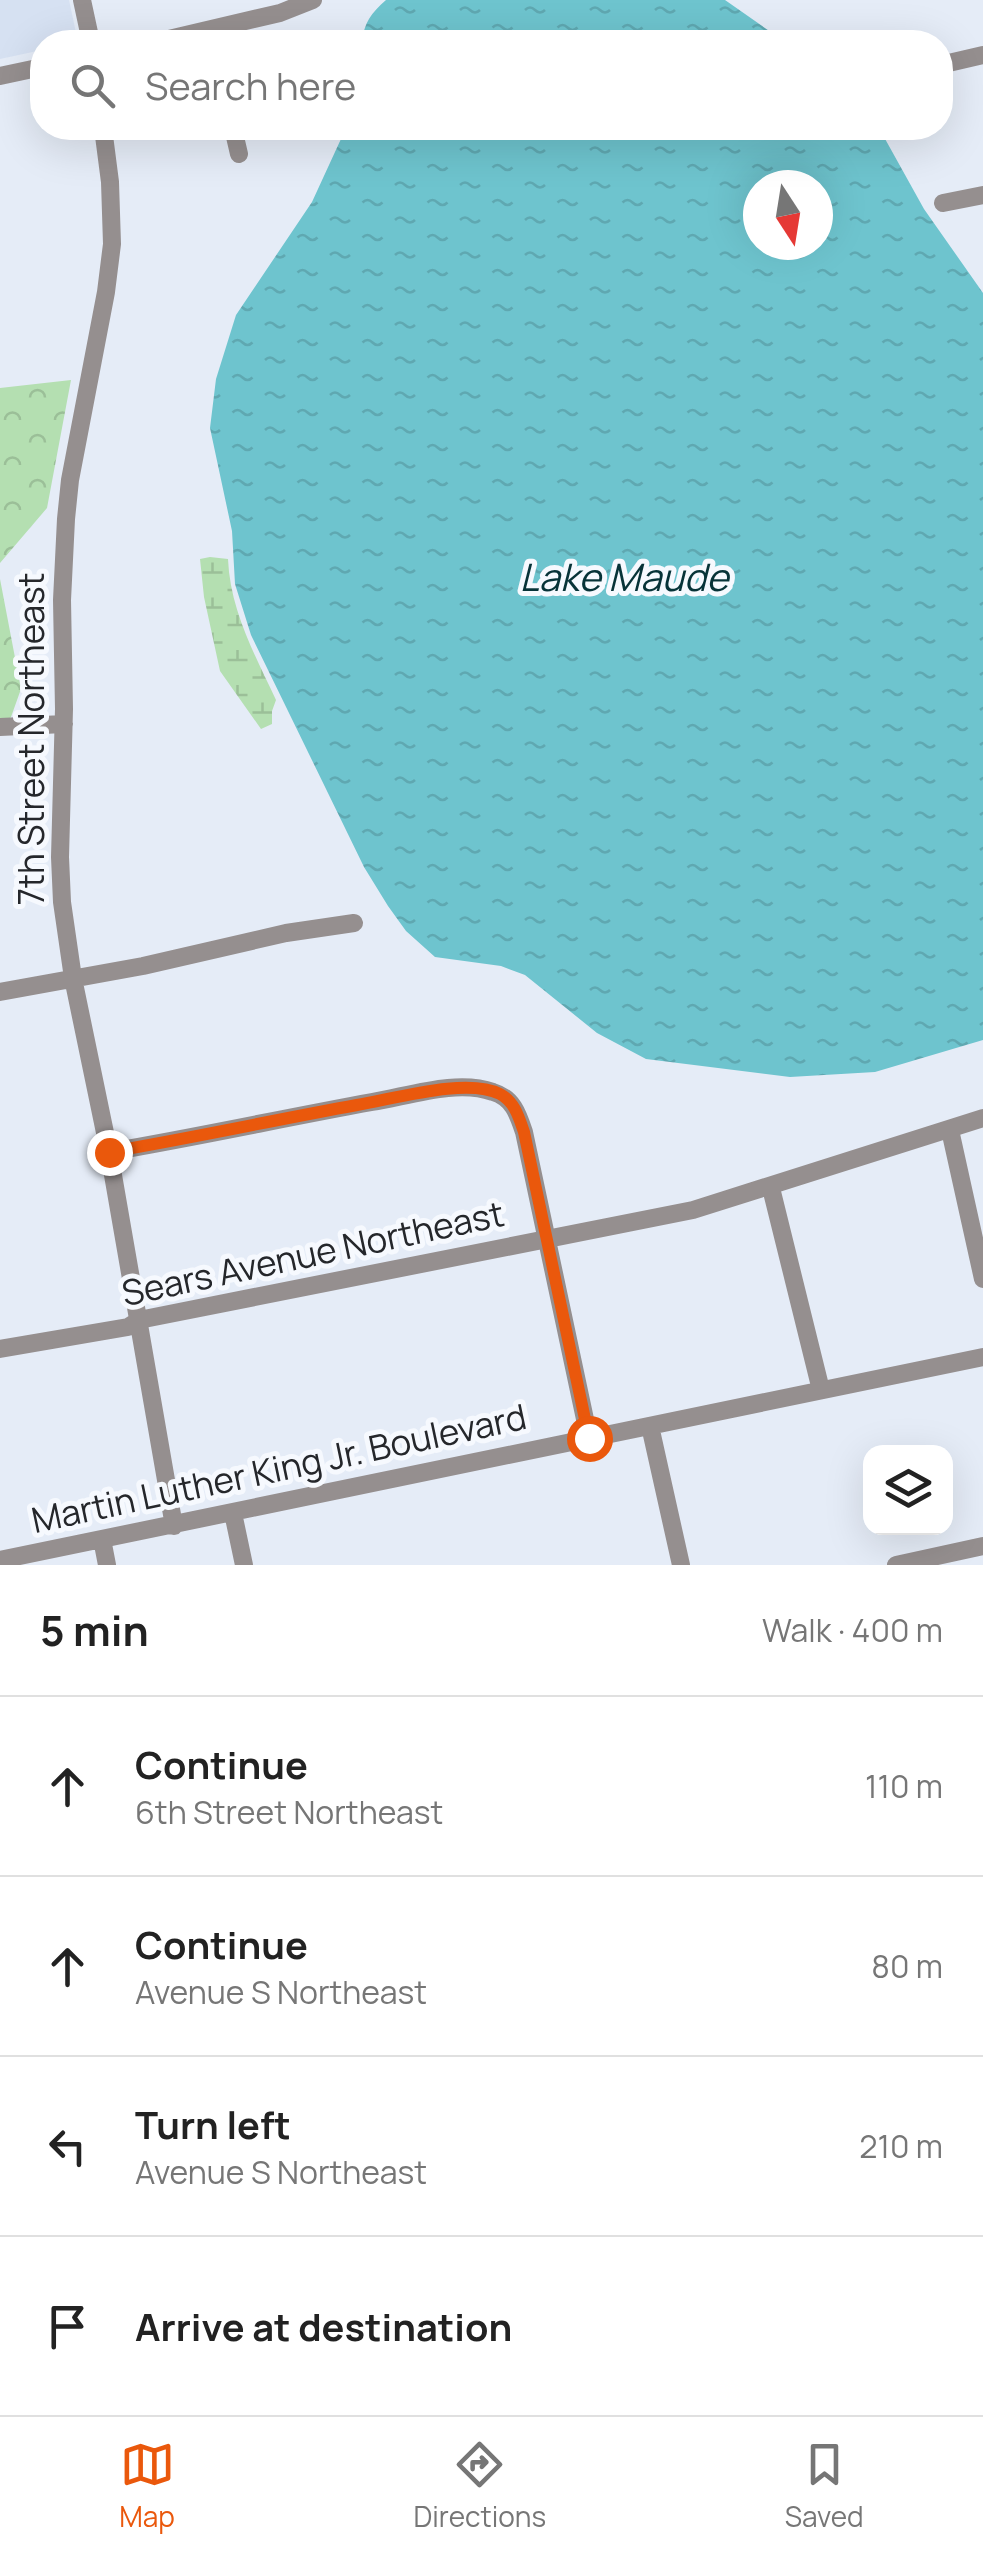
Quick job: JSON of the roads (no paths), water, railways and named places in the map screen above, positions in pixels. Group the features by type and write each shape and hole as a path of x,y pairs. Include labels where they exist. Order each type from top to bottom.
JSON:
{"street":[{"path":"82,0 88,30"},
{"path":"228,30 278,6 312,0"},
{"path":"953,60 983,55"},
{"path":"0,76 30,70"},
{"name":"7th Street Northeast","path":"104,140 112,244 104,307 70,480 62,600 62,902 174,1526"},
{"path":"236,140 239,154"},
{"path":"944,203 983,195"},
{"path":"0,728 64,724"},
{"path":"0,992 143,966 286,933 354,923"},
{"path":"109,1152 304,1113 468,1088 488,1090 509,1100 519,1116 589,1438"},
{"name":"Sears Avenue Northeast","path":"0,1349 128,1327 139,1320 694,1210 983,1118"},
{"path":"950,1130 983,1279"},
{"path":"771,1188 822,1390"},
{"name":"Martin Luther King Jr. Boulevard","path":"0,1560 22,1560 102,1539 983,1357"},
{"path":"650,1426 680,1565"},
{"path":"233,1512 244,1565"},
{"path":"102,1539 106,1565"},
{"path":"896,1565 983,1546"}],"water":[{"path":"386,0 725,0 768,30 364,30"},
{"name":"Lake Maude","path":"340,140 886,140 924,209 983,293 983,1040 875,1072 790,1077 646,1059 597,1033 525,975 501,966 435,957 406,931 364,867 251,635 235,584 232,531 210,428 216,379 236,315 312,202"}]}
